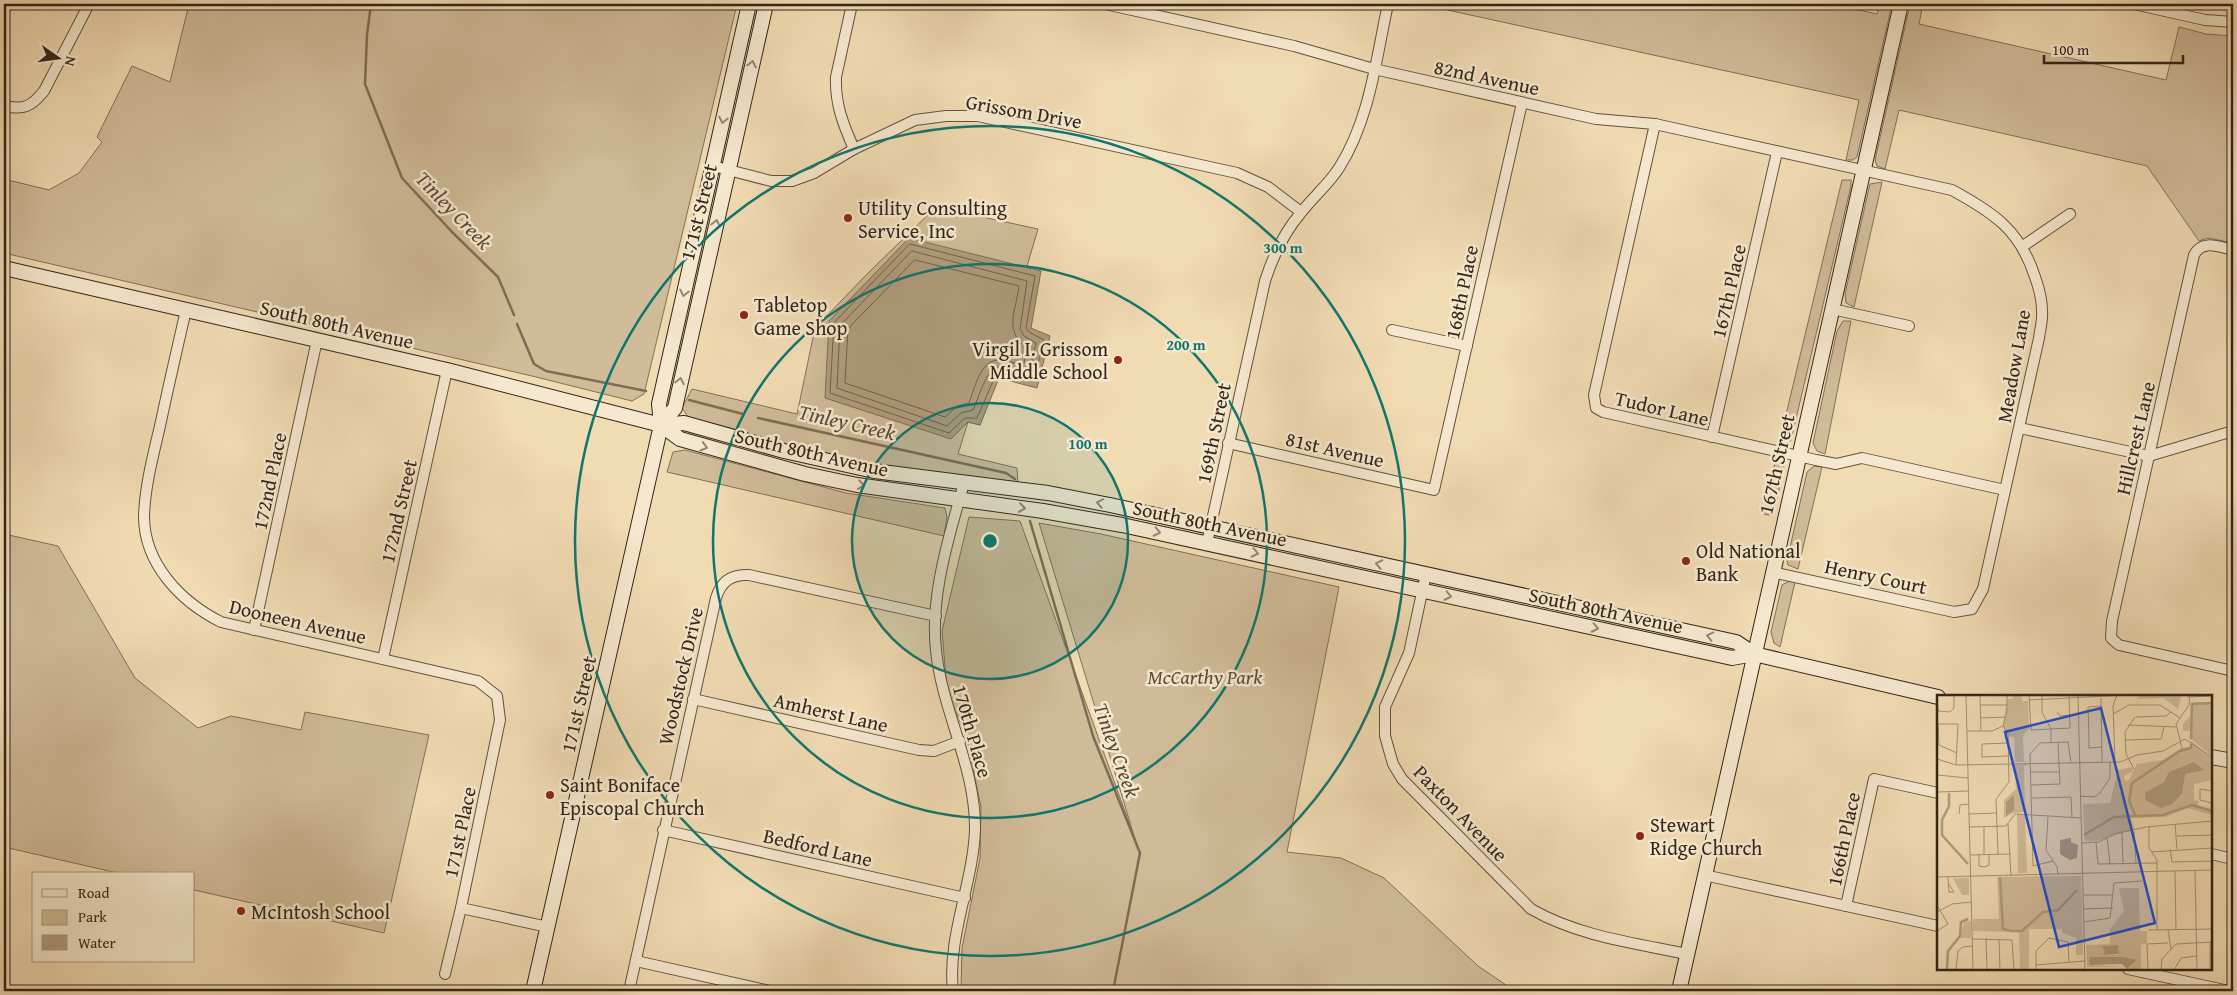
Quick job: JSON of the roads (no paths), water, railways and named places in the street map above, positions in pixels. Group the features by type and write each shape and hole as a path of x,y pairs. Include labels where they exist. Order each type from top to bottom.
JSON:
{"street":[{"path":"4,106 20,108 29,106 44,90 89,4"},
{"name":"171st Street","path":"533,991 661,424 659,404 749,4"},
{"name":"171st Street","path":"661,424 675,408 692,325 766,4"},
{"path":"852,4 835,88 837,108 854,149"},
{"name":"82nd Avenue","path":"1105,4 1294,46 1374,69 1522,103 1596,119 1655,124 1864,171"},
{"name":"169th Street","path":"1207,543 1265,281 1281,240 1301,212 1340,167 1354,140 1363,117 1388,4"},
{"name":"167th Street","path":"1678,991 1901,4"},
{"path":"2134,4 2204,20 2233,22"},
{"name":"168th Place","path":"1434,490 1497,206 1522,103"},
{"name":"Grissom Drive","path":"713,166 771,181 792,181 814,173 854,149 915,120 946,116 978,116 1237,173 1268,187 1301,212"},
{"name":"Tudor Lane","path":"1655,124 1594,395 1594,405 1604,412 1836,464 1862,458 2005,490"},
{"name":"167th Place","path":"1712,437 1777,152"},
{"name":"Meadow Lane","path":"1864,171 1952,190 1980,206 2003,224 2023,246 2039,289 2042,311 2039,338 1984,589 1972,609"},
{"path":"2023,246 2070,214"},
{"name":"Hillcrest Lane","path":"2233,250 2208,245 2199,248 2194,255 2112,621 2111,638 2119,645 2233,671"},
{"name":"South 80th Avenue","path":"4,268 447,370 661,424 684,423 784,451 874,471 1048,493 1211,526 1736,642 1754,654 1937,697"},
{"path":"1832,309 1910,326"},
{"name":"Dooneen Avenue","path":"186,310 147,486 144,518 147,538 163,575 190,604 221,622 478,681 497,696"},
{"path":"1392,330 1467,346"},
{"name":"172nd Place","path":"254,630 317,340"},
{"name":"172nd Street","path":"383,659 447,370"},
{"name":"South 80th Avenue","path":"661,424 680,439 805,474 857,485 1115,524 1732,658 1754,654"},
{"path":"2020,428 2149,456 2233,431"},
{"name":"81st Avenue","path":"1228,443 1434,490"},
{"name":"170th Place","path":"953,991 955,944 973,851 974,811 968,768 942,691 935,648 940,578 964,483"},
{"name":"Henry Court","path":"1772,572 1954,612 1972,609"},
{"name":"Paxton Avenue","path":"1426,574 1409,653 1385,707 1385,736 1393,764 1402,778 1531,909 1550,920 1572,929 1687,954"},
{"name":"Woodstock Drive","path":"629,991 663,830 718,591 721,585 734,576 749,575 936,616"},
{"name":"171st Place","path":"444,974 461,908 500,720 497,696"},
{"name":"Amherst Lane","path":"693,699 919,750 934,750 960,741"},
{"path":"2212,757 2233,761"},
{"name":"166th Place","path":"1846,906 1874,779 1937,793"},
{"name":"Bedford Lane","path":"663,830 965,898"},
{"path":"2212,854 2233,859"},
{"path":"1704,875 1937,926"},
{"path":"461,908 548,927"},
{"path":"636,961 770,991"},
{"path":"2133,970 2229,991"}],"water":[{"path":"909,238 1041,271 1031,328 1050,336 1037,388 999,378 980,425 968,422 951,439 825,398 829,321"}],"waterway":[{"name":"Tinley Creek","path":"371,4 367,35 365,84 402,178 452,232 498,277 514,315"},
{"name":"Tinley Creek","path":"517,324 534,364 546,371 646,391"},
{"name":"Tinley Creek","path":"689,400 743,414"},
{"name":"Tinley Creek","path":"758,418 1006,473 1015,479"},
{"name":"Tinley Creek","path":"1030,521 1093,736 1140,853 1113,991"}],"place":[{"name":"Utility Consulting Service, Inc","path":"848,218"},
{"name":"Tabletop Game Shop","path":"744,315"},
{"name":"Virgil I. Grissom Middle School","path":"1118,360"},
{"name":"Old National Bank","path":"1686,561"},
{"name":"Saint Boniface Episcopal Church","path":"550,795"},
{"name":"Stewart Ridge Church","path":"1640,836"},
{"name":"McIntosh School","path":"241,911"}],"park label":[{"name":"McCarthy Park","path":"1205,676"}]}
